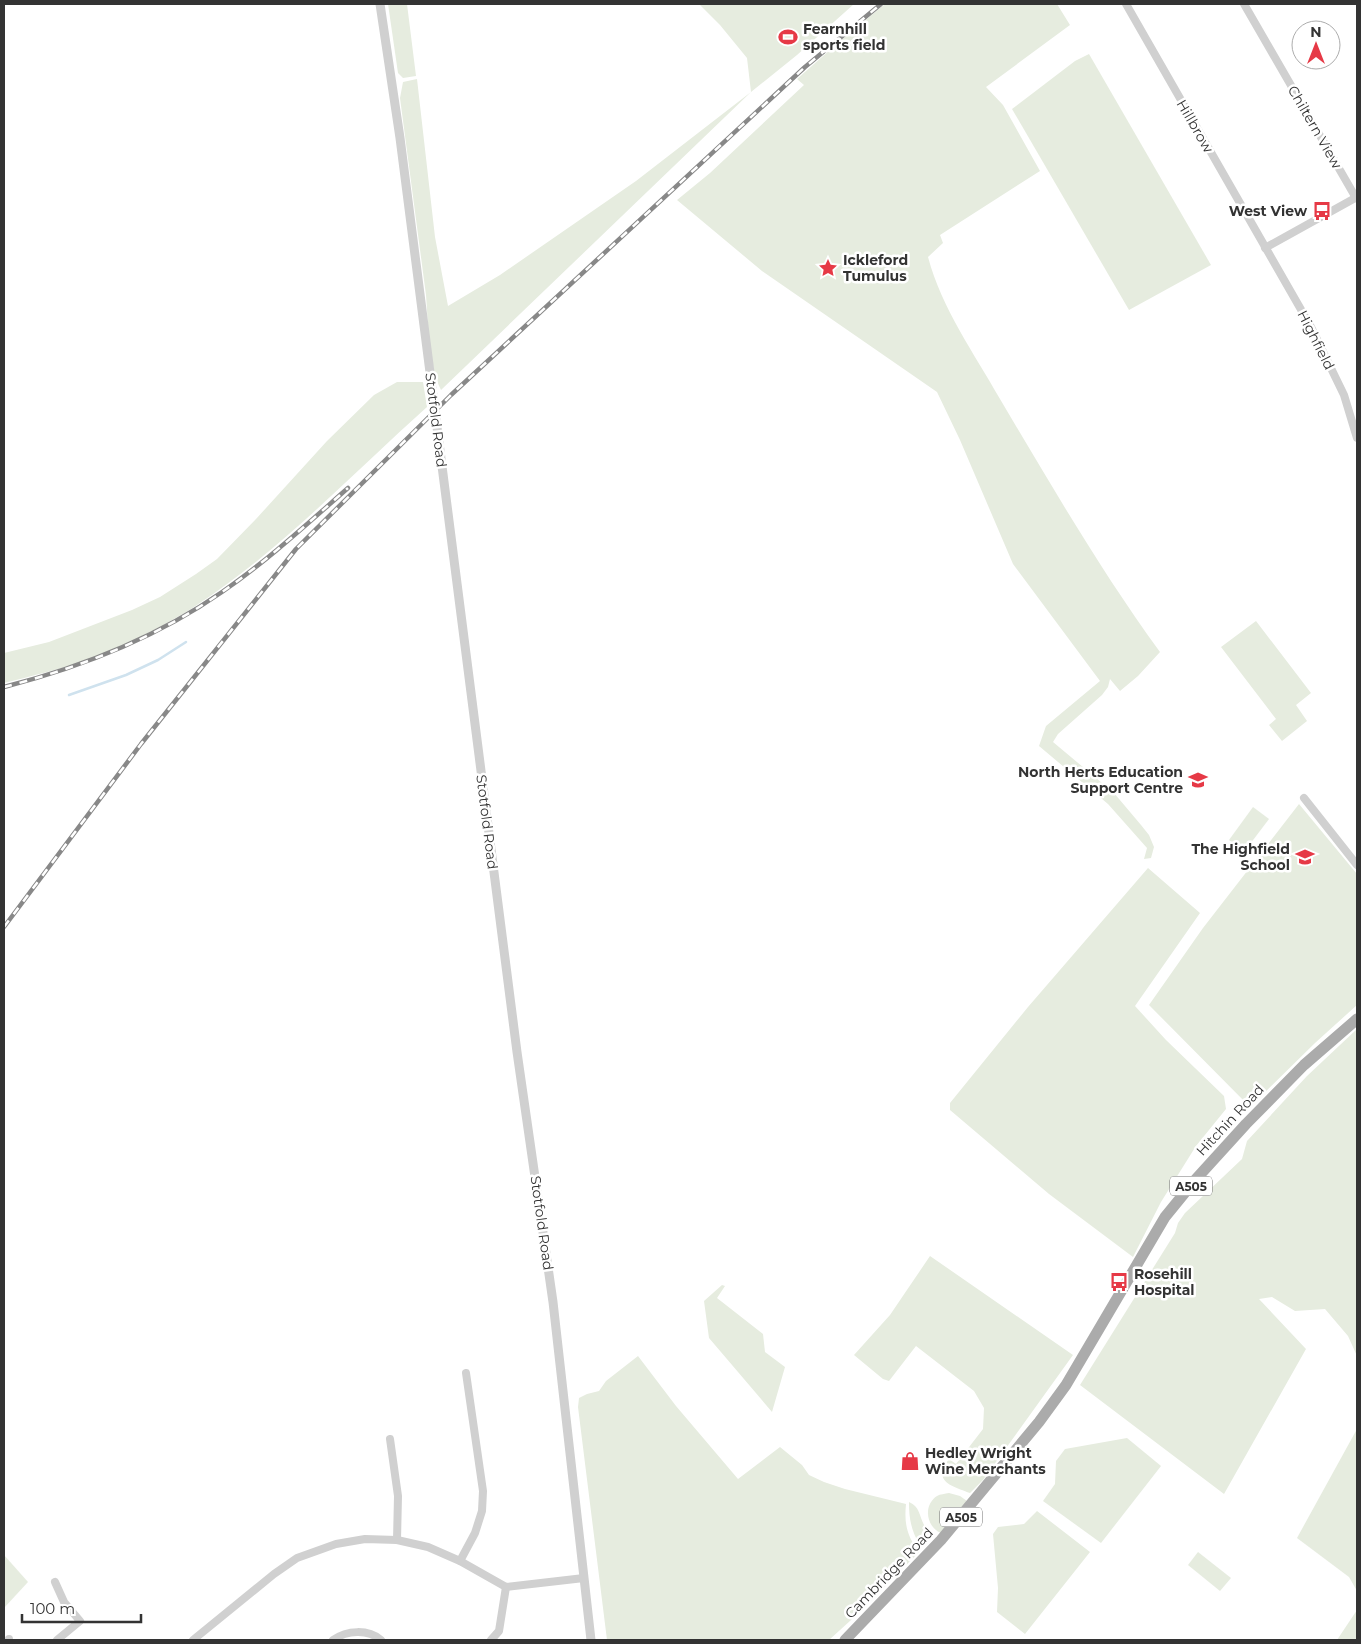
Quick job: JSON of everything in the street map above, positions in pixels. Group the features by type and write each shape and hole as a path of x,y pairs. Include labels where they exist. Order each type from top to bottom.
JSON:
{"main road":[{"name":"Hitchin Road","path":"1066,1385 1166,1217 1191,1185 1246,1124 1304,1065 1357,1019"},
{"name":"Cambridge Road","path":"845,1640 941,1540 1039,1422 1066,1385"}],"street":[{"name":"Stotfold Road","path":"380,4 400,138 517,1052 553,1302 591,1640"},
{"name":"Hillbrow","path":"1126,4 1265,248"},
{"name":"Chiltern View","path":"1244,4 1357,198"},
{"path":"1265,248 1357,198"},
{"name":"Highfield","path":"1265,248 1311,327 1344,395 1357,438"},
{"path":"1304,798 1357,865"},
{"path":"460,1561 475,1533 482,1511 483,1491 466,1373"},
{"path":"390,1439 398,1496 397,1540"},
{"path":"193,1640 246,1596 297,1558 336,1544 365,1539 397,1540 428,1547 460,1561 506,1587 584,1578"},
{"path":"55,1582 64,1602 80,1622 57,1640"},
{"path":"491,1640 499,1631 506,1587"},
{"path":"333,1640 341,1634 364,1632 375,1635 381,1640"}],"shaded area":[{"path":"388,4 407,4 416,76 403,78 398,73"},
{"name":"Fearnhill sports field","path":"699,4 854,4 797,55 751,92 747,58 720,25"},
{"path":"885,4 1057,4 1070,25 986,87 1003,105 1040,171 940,235 943,243 928,257 950,313 969,348 1077,527 1117,590 1160,652 1138,676 1120,691 1110,679 1108,687 1102,695 1058,734 1053,742 1114,793 1149,835 1154,847 1151,858 1144,859 1147,848 1108,804 1039,746 1046,726 1100,681 1013,564 960,440 937,392 762,271 677,200 710,173 804,85 797,79"},
{"path":"1089,54 1211,265 1129,310 1012,109 1075,61"},
{"path":"417,79 435,237 448,306 500,275 636,181 751,92 441,390 434,369 430,344 426,295 400,98 403,82"},
{"path":"397,382 423,382 427,407 287,536 228,583 171,621 112,650 74,664 4,683 4,653 49,642 132,610 160,597 217,559 327,441 374,395"},
{"path":"1256,621 1311,693 1296,705 1307,721 1282,741 1269,725 1276,719 1221,647"},
{"path":"1299,804 1357,874 1357,1005 1250,1107 1149,1005 1203,928"},
{"path":"1253,807 1269,819 1244,852 1229,840"},
{"path":"1148,868 1200,913 1135,1006 1166,1040 1224,1096 1226,1109 1196,1146 1161,1202 1133,1257 1049,1194 950,1110 950,1103 1028,1007"},
{"path":"1357,1029 1357,1356 1348,1336 1325,1309 1295,1311 1272,1297 1259,1299 1306,1349 1224,1494 1080,1385 1175,1233 1178,1223 1185,1213 1242,1159 1247,1141 1307,1076"},
{"path":"930,1256 1073,1355 983,1480 970,1493 946,1482 942,1473 949,1459 956,1464 983,1429 984,1408 974,1391 916,1346 889,1381 883,1379 854,1355 890,1315"},
{"path":"722,1285 725,1286 717,1298 763,1334 765,1352 785,1367 772,1412 709,1338 704,1301"},
{"path":"638,1356 676,1406 738,1479 780,1447 802,1465 809,1475 824,1482 906,1504 907,1530 919,1552 861,1611 829,1640 607,1640 578,1407 579,1398 599,1391 606,1381"},
{"path":"1357,1429 1357,1591 1349,1577 1297,1538"},
{"path":"1127,1438 1161,1466 1101,1543 1043,1501 1055,1484 1056,1461 1065,1449"},
{"path":"949,1493 960,1496 967,1501 941,1533 929,1521 928,1510 937,1496"},
{"path":"909,1502 917,1509 925,1528 931,1535 920,1545 914,1535 911,1524"},
{"path":"1037,1511 1090,1552 1025,1634 997,1612 998,1588 993,1534 998,1527 1024,1524"},
{"path":"1198,1552 1231,1578 1220,1591 1188,1565"},
{"path":"4,1555 28,1582 4,1608"},
{"path":"1357,1610 1357,1640 1337,1640"}],"waterway":[{"path":"69,695 126,675 158,660 186,642"}],"railway":[{"path":"4,927 141,744 296,549 451,395 805,67 881,4"},
{"path":"4,687 62,670 118,649 145,637 197,608 255,568 348,488"}],"place":[{"name":"Fearnhill sports field","path":"788,37"},
{"name":"West View","path":"1322,211"},
{"name":"Ickleford Tumulus","path":"828,268"},
{"name":"North Herts Education Support Centre","path":"1198,780"},
{"name":"The Highfield School","path":"1305,857"},
{"name":"Rosehill Hospital","path":"1119,1282"},
{"name":"Hedley Wright Wine Merchants","path":"910,1461"}]}
